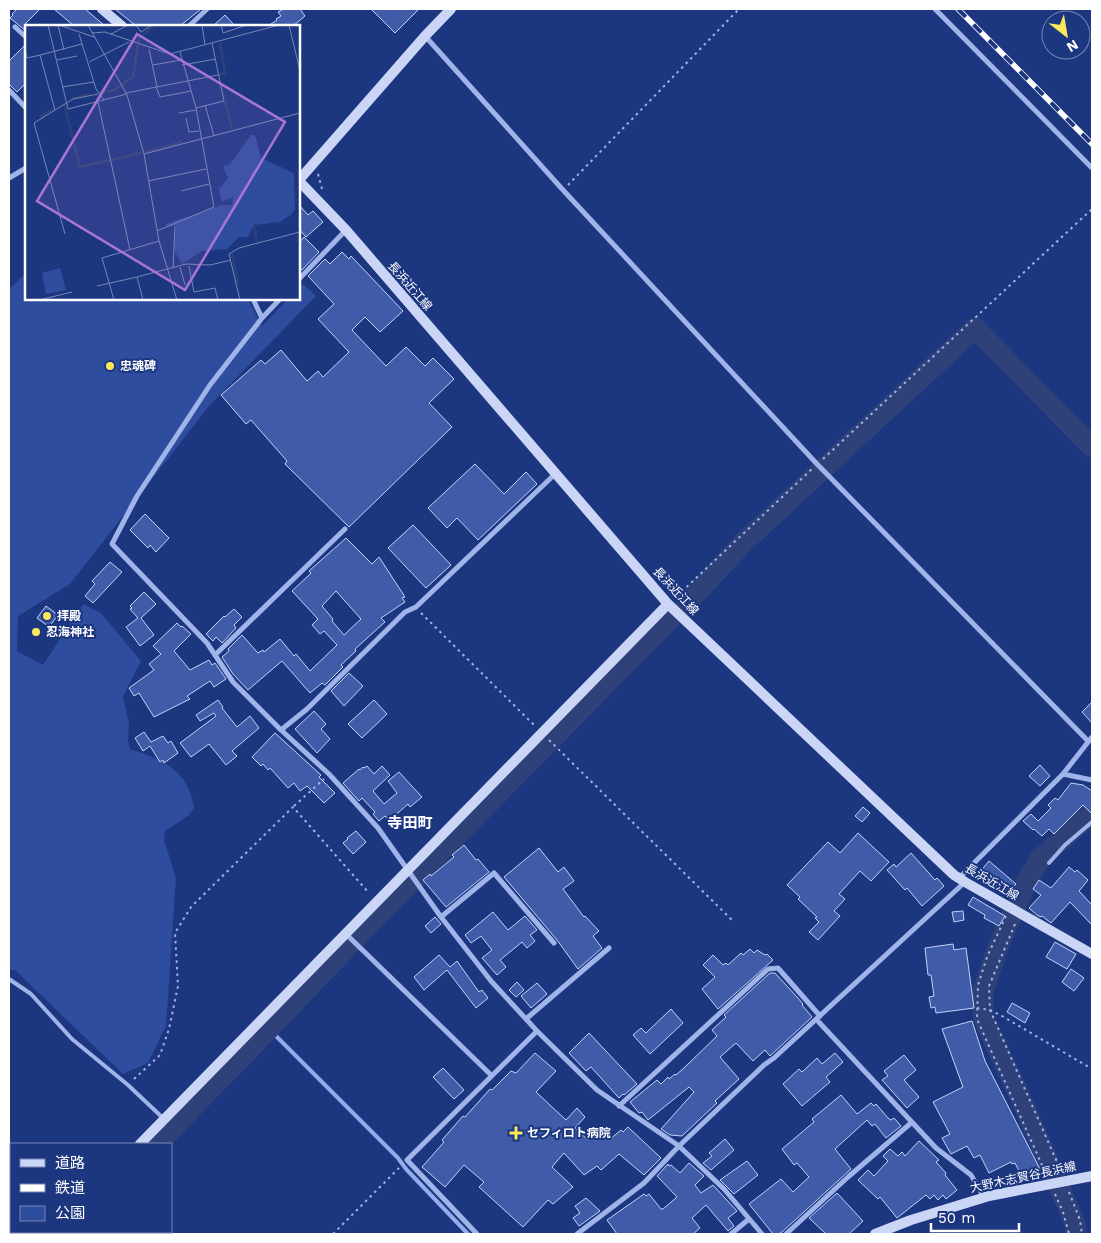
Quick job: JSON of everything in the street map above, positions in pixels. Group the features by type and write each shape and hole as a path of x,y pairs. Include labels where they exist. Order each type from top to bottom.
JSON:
{"main road":[{"path":"102,9 121,25"},
{"path":"300,180 425,36 451,9"},
{"name":"長浜近江線","path":"300,182 346,230 555,474 672,598 962,880 1092,954"},
{"path":"141,1143 351,939 378,902 545,736 672,598"},
{"name":"大野木志賀谷長浜線","path":"875,1234 911,1220 984,1197 1092,1176"}],"street":[{"path":"190,25 207,9"},
{"path":"935,9 1092,168"},
{"path":"15,27 25,36"},
{"path":"425,36 563,190 819,466 1090,739 1062,774 962,880 818,1017 764,1065 679,1146 644,1183 577,1234"},
{"path":"9,90 25,107"},
{"path":"9,178 25,169"},
{"path":"300,278 346,230"},
{"path":"253,300 262,318"},
{"path":"279,300 262,318 210,386 137,496 112,544 207,643 233,682 329,774 378,828 441,917 490,981 537,1031 597,1090 679,1146 724,1189 762,1234"},
{"path":"281,730 306,710 405,612 416,608 555,474"},
{"path":"215,655 345,529"},
{"path":"1062,774 1092,780"},
{"path":"441,917 494,873 554,943"},
{"path":"351,939 491,1075"},
{"path":"526,1019 609,948"},
{"path":"618,1106 768,969 778,968 818,1017 911,1123 936,1148 971,1175 984,1197"},
{"path":"477,1234 406,1160 537,1031"},
{"path":"786,1234 911,1123"},
{"path":"731,1234 749,1219"}],"lane":[{"path":"1048,863 1065,845 1092,822"},
{"path":"9,979 31,994 72,1040 128,1085 164,1120"}],"path":[{"path":"563,190 739,9"},
{"path":"315,162 322,190"},
{"path":"679,601 672,598 819,466 1092,209"},
{"path":"416,608 733,921"},
{"path":"128,1085 160,1056 170,1029 178,986 175,933 191,907 329,774"},
{"path":"293,807 378,902"},
{"path":"1010,907 984,966 978,985 977,1019 1063,1212 1069,1234"},
{"path":"1021,913 1004,948 989,986 990,1010 1064,1181 1080,1220 1082,1234"},
{"path":"977,1008 990,1010 1092,1069"},
{"path":"333,1234 398,1169"}],"green space":[{"path":"25,274 25,300 249,300 262,326 287,300 300,300 300,287 303,284 316,296 209,406 70,584 18,616 17,651 43,665 83,604 101,613 141,661 123,697 129,723 128,740 130,749 163,762 180,775 191,795 194,808 188,816 165,831 164,840 176,878 166,1026 148,1063 123,1074 15,970 9,970 9,289"}],"building":[{"path":"17,9 40,9 26,23 25,30 10,18"},
{"path":"54,9 85,9 104,25 73,25"},
{"path":"115,9 201,9 181,25 135,25"},
{"path":"284,9 300,9 305,16 294,25 270,25 281,16 278,12"},
{"path":"371,9 419,9 395,33"},
{"path":"225,15 234,25 214,25"},
{"path":"25,45 25,84 17,92 9,84 9,61"},
{"path":"300,206 308,215 313,211 323,222 306,237 300,230"},
{"path":"304,237 319,252 302,270 300,268 300,242"},
{"path":"342,252 349,259 351,256 403,311 380,332 365,317 352,330 386,366 406,347 425,366 433,358 454,379 429,403 452,427 349,527 285,464 287,461 251,420 246,424 221,395 261,360 265,364 281,350 307,381 318,371 323,377 349,352 318,319 334,304 308,276 325,259 330,264"},
{"path":"475,464 504,494 526,472 537,484 478,540 457,518 447,528 428,508"},
{"path":"145,514 169,538 156,552 150,545 148,548 130,530"},
{"path":"413,525 451,565 426,588 388,548"},
{"path":"346,538 372,564 379,557 405,597 402,598 405,602 381,618 385,622 355,649 356,651 341,665 343,667 325,685 322,683 310,693 282,661 248,690 233,674 222,657 242,635 258,653 263,650 264,652 280,639 310,671 337,645 324,631 320,634 312,625 318,619 292,591 311,573 309,571","holes":["336,591 361,619 344,635 322,606"]},
{"path":"110,562 122,572 93,603 85,596 95,584 92,581"},
{"path":"144,592 156,604 141,618 154,635 140,646 126,627 138,618 130,609 132,608 130,606"},
{"name":"拝殿","path":"46,606 58,615 49,627 37,618"},
{"path":"234,609 242,617 234,625 236,628 222,643 216,637 213,641 206,634"},
{"path":"177,623 191,634 174,651 190,670 209,660 212,665 215,663 226,679 214,687 210,681 187,696 190,699 154,717 139,693 134,696 129,688 154,670 149,664 161,654 153,646"},
{"path":"349,673 363,686 344,706 331,691"},
{"path":"218,700 237,727 250,716 259,728 232,751 237,756 226,765 209,744 191,757 180,743 216,716 214,713 200,721 196,715"},
{"path":"374,700 387,714 362,738 348,724"},
{"path":"1092,702 1092,723 1082,712"},
{"path":"314,711 326,724 321,729 330,739 317,753 295,729"},
{"path":"144,732 151,742 163,736 168,743 171,741 178,753 164,763 163,760 160,762 150,746 143,751 135,738"},
{"path":"275,733 321,775 319,777 335,793 324,803 307,786 300,791 294,783 288,788 270,768 268,770 263,764 261,766 252,757"},
{"path":"1040,765 1050,776 1040,786 1029,776"},
{"path":"367,766 374,774 382,766 390,775 373,791 384,804 397,793 388,781 399,772 422,797 410,807 408,804 390,820 385,816 379,821 373,814 375,812 362,798 359,801 343,783 359,769"},
{"path":"1071,783 1083,785 1092,791 1092,814 1083,805 1054,834 1049,829 1042,836 1023,821 1031,814 1038,821 1051,808 1048,805 1055,798 1058,800"},
{"path":"863,807 870,813 862,822 855,816"},
{"path":"356,831 366,842 353,854 343,843"},
{"path":"858,833 889,862 871,881 860,871 839,894 845,899 834,911 840,916 818,940 809,932 819,922 815,918 817,917 798,899 800,897 787,885 828,842 840,853"},
{"path":"464,845 489,872 446,907 423,880 430,874 431,876 454,857 452,855"},
{"path":"539,848 558,872 564,867 574,881 563,889 584,917 599,931 593,936 602,948 578,969 557,940 504,877"},
{"path":"911,853 935,880 937,878 944,886 922,906 907,888 905,890 887,870 894,864 896,867"},
{"path":"989,861 1016,884 1006,896 979,873"},
{"path":"1069,867 1075,872 1077,870 1088,880 1079,891 1092,905 1092,925 1070,902 1051,923 1029,908 1041,895 1033,889 1039,880 1051,888"},
{"path":"973,897 1005,916 999,926 984,918 985,915 968,905"},
{"path":"963,911 964,920 954,922 952,912"},
{"path":"493,912 508,930 525,916 537,930 530,935 535,941 527,948 522,942 500,960 506,967 497,975 482,958 492,950 481,936 471,943 465,935"},
{"path":"435,917 441,924 431,933 425,926"},
{"path":"1055,942 1076,954 1067,969 1046,957"},
{"path":"953,944 954,950 966,948 974,1008 936,1013 935,1007 931,1008 929,997 934,996 931,975 928,975 925,948"},
{"path":"750,949 754,953 757,950 765,955 767,954 773,960 718,1009 702,989 715,977 703,965 713,955 723,965 726,963 728,965 741,953 743,955"},
{"path":"439,955 450,967 457,961 479,992 482,990 488,998 476,1008 447,970 424,990 414,977"},
{"path":"1071,969 1084,978 1074,991 1062,982"},
{"path":"770,973 775,973 812,1017 770,1056 765,1050 753,1061 736,1043 720,1057 739,1079 682,1136 670,1135 661,1129 694,1092 689,1087 648,1120 642,1112 639,1113 630,1102 657,1080 661,1084 668,1077 669,1079 676,1075 686,1066 717,1036 712,1030 726,1017 724,1015"},
{"path":"517,982 524,990 516,997 509,990"},
{"path":"537,983 547,994 531,1008 521,996"},
{"path":"1012,1003 1030,1013 1025,1023 1007,1012"},
{"path":"671,1009 683,1023 650,1054 633,1035 641,1028 646,1033"},
{"path":"972,1021 985,1061 1043,1175 1033,1180 1029,1181 1026,1175 1022,1177 1015,1163 1012,1164 1011,1162 989,1173 980,1155 974,1158 967,1146 951,1154 942,1138 950,1134 933,1102 963,1087 942,1029"},
{"path":"589,1033 637,1084 619,1098 591,1067 586,1071 569,1053"},
{"name":"セフィロト病院","path":"535,1053 556,1071 536,1092 566,1120 577,1108 585,1117 575,1128 588,1140 601,1130 609,1140 628,1127 661,1158 644,1175 619,1154 601,1170 597,1166 584,1175 564,1153 552,1167 573,1187 553,1204 548,1200 523,1227 479,1187 484,1182 464,1165 445,1187 422,1167 463,1116 465,1117 490,1089 492,1090 511,1071 516,1073"},
{"path":"835,1053 843,1062 826,1077 830,1082 802,1106 783,1084 799,1069 802,1072 817,1058 822,1064"},
{"path":"904,1055 916,1070 904,1080 919,1097 907,1108 882,1080 888,1076 884,1071"},
{"path":"443,1068 464,1090 454,1099 433,1077"},
{"path":"841,1095 857,1114 871,1103 874,1106 876,1104 888,1118 891,1120 894,1118 901,1126 886,1138 875,1124 872,1126 867,1120 835,1149 851,1169 782,1232 773,1234 749,1204 781,1179 793,1192 809,1177 797,1163 794,1165 782,1149 814,1122 812,1119"},
{"path":"725,1139 734,1150 711,1170 703,1163 712,1156 709,1153"},
{"path":"919,1141 939,1160 936,1162 957,1190 946,1199 943,1195 938,1200 934,1195 930,1199 926,1195 897,1218 880,1197 878,1199 858,1180 868,1170 874,1176 888,1161 883,1156 890,1149 898,1156 902,1152 905,1156"},
{"path":"747,1161 758,1175 734,1194 720,1180"},
{"path":"689,1163 704,1176 695,1185 701,1193 713,1185 737,1211 728,1218 734,1226 728,1231 706,1205 692,1218 700,1228 693,1234 617,1234 607,1220 644,1194 646,1196 649,1194 663,1209 677,1197 657,1176 668,1164 680,1173"},
{"path":"837,1193 863,1221 849,1234 826,1234 809,1218"},
{"path":"586,1198 600,1211 579,1226 573,1218 580,1213 575,1206"}],"waterway":[{"path":"686,604 743,543 975,328 1092,447"},
{"path":"158,1143 353,941 670,619"},
{"path":"1076,1234 1075,1223 983,1017 983,991 998,947 1027,880 1040,859 1092,813"},
{"path":"269,1029 398,1158 406,1169 468,1234"}],"railway":[{"path":"958,9 1092,144"}],"place":[{"name":"忠魂碑","path":"110,366"},
{"name":"拝殿","path":"47,616"},
{"name":"忍海神社","path":"36,632"},
{"name":"セフィロト病院","path":"516,1133"}],"district":[{"name":"寺田町","path":"410,823"}]}
